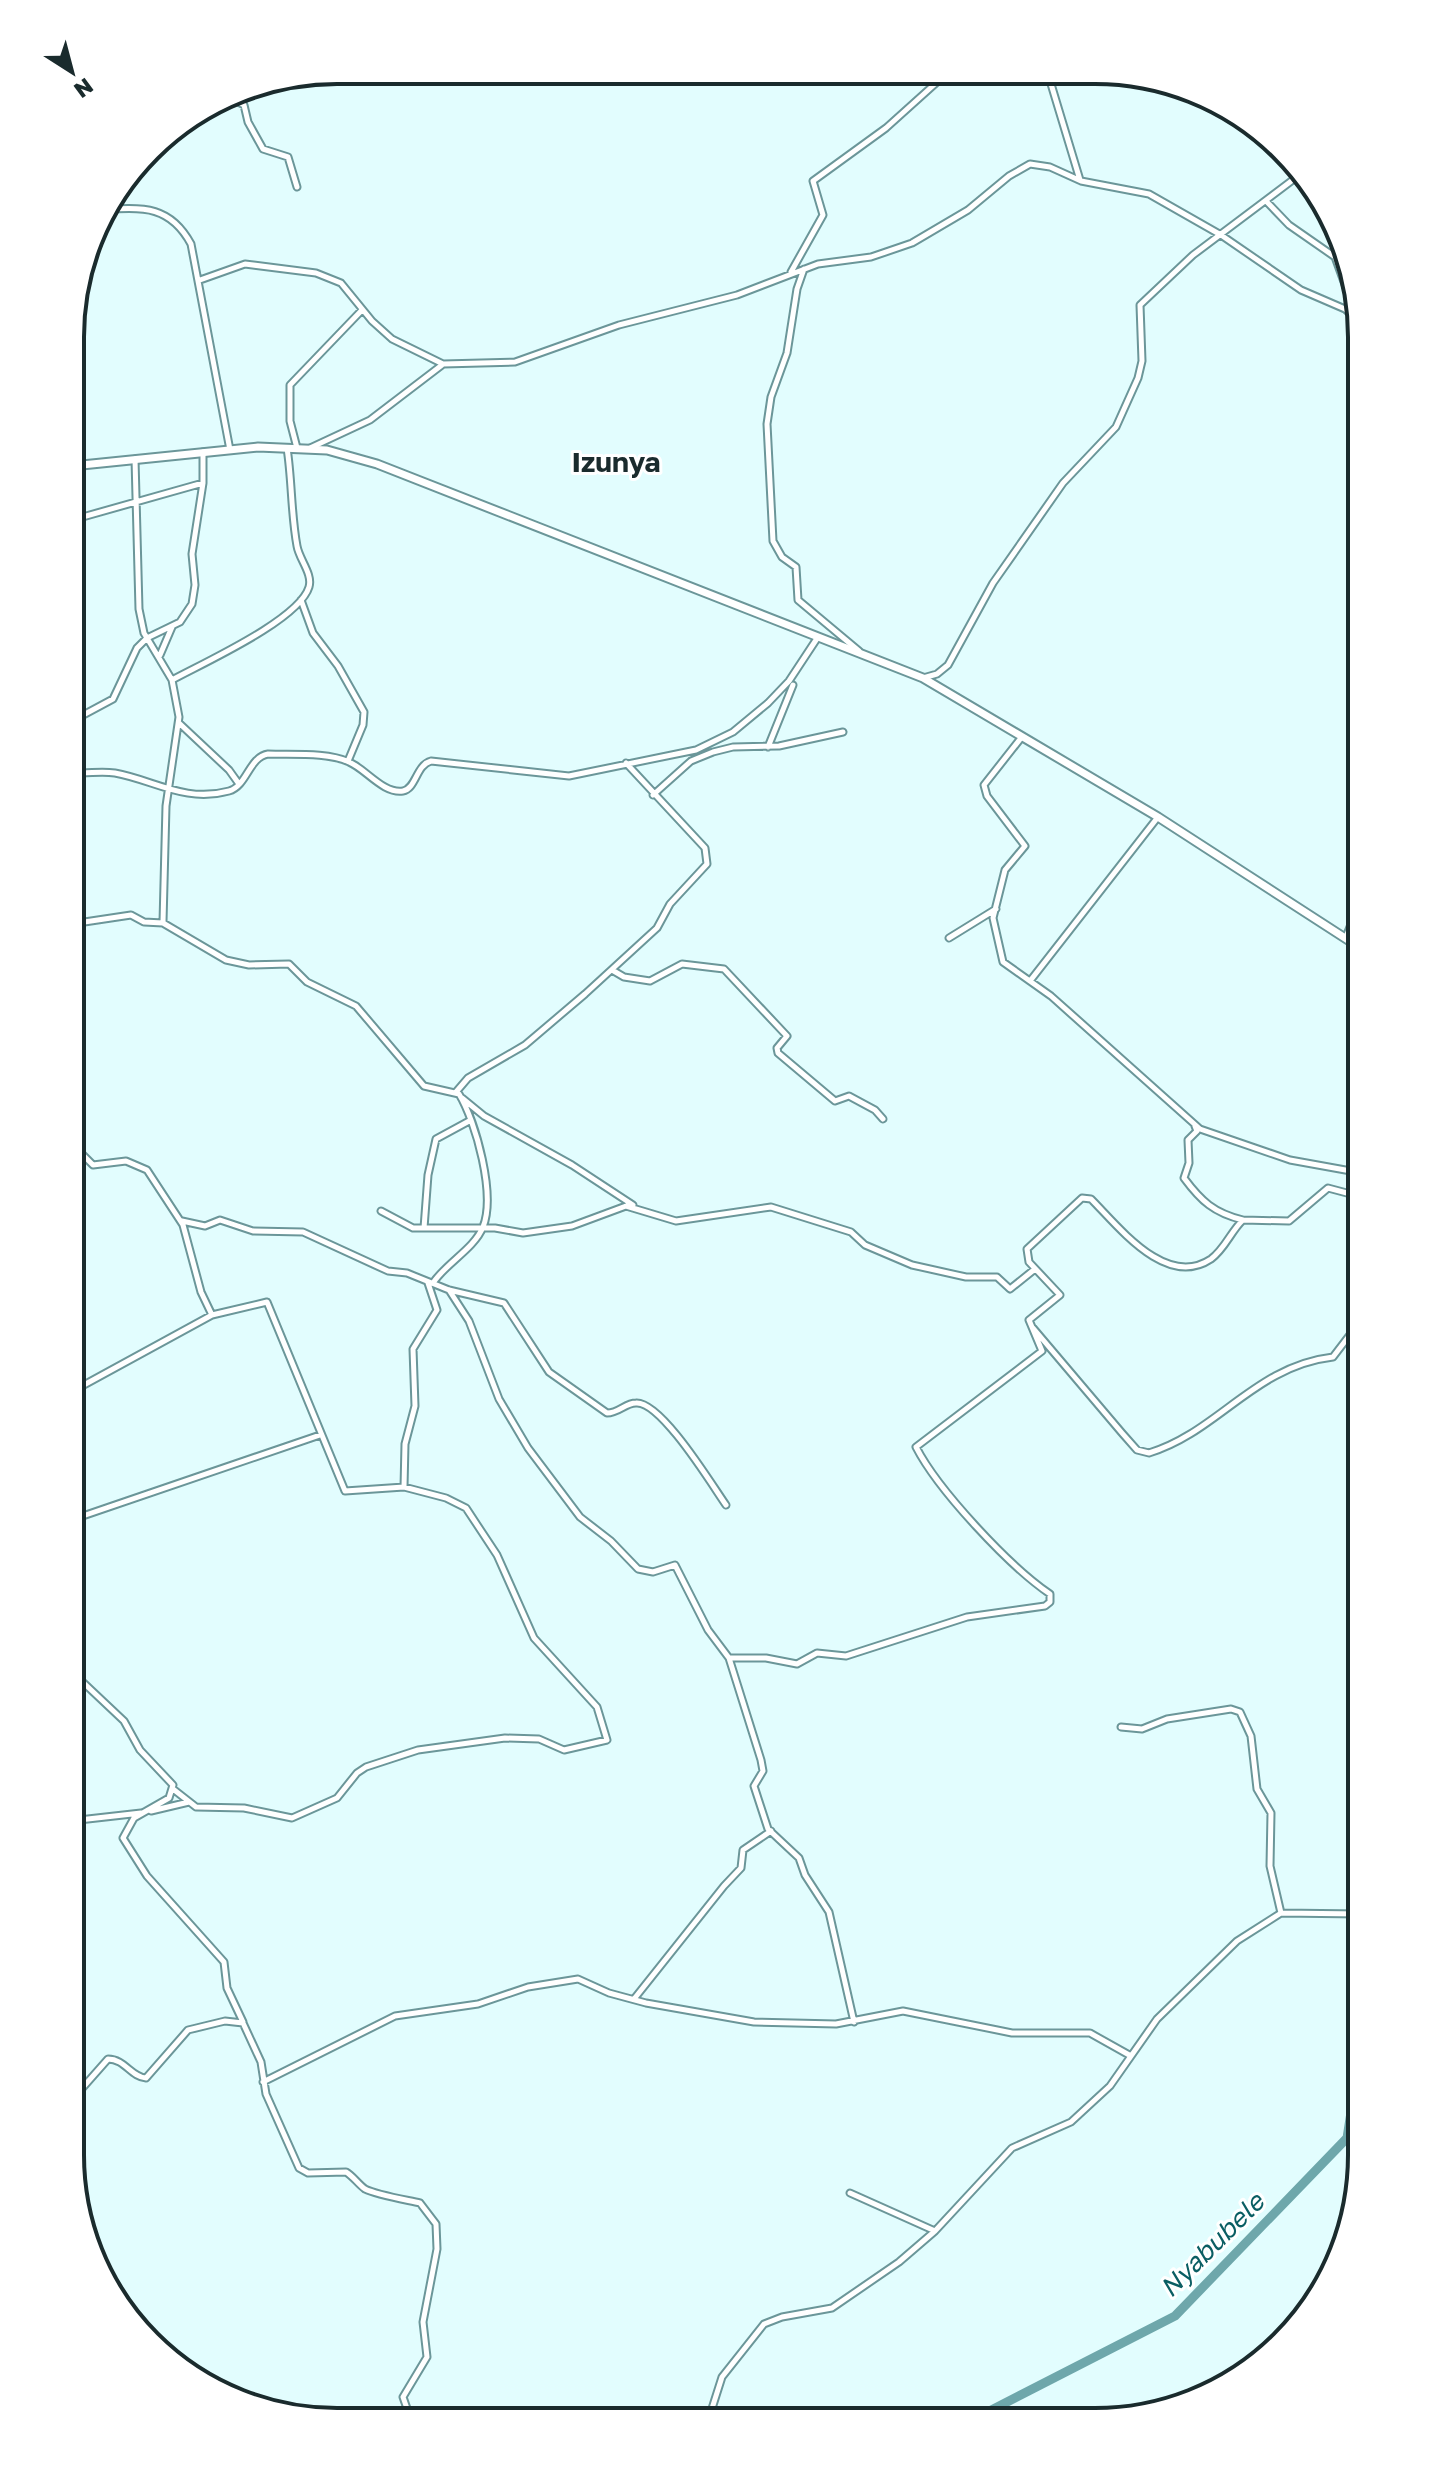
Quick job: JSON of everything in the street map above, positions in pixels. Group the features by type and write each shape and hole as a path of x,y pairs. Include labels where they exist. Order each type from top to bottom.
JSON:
{"street":[{"path":"791,273 823,215 813,181 886,128 935,84"},
{"path":"1051,84 1081,181"},
{"path":"242,102 263,149 288,157 297,187"},
{"path":"200,280 245,264 316,273 341,283 362,310 392,339 443,364 515,362 619,325 737,295 804,268 871,257 912,243 968,210 1009,176 1030,164 1050,167 1081,181 1149,194 1221,235 1301,290 1347,314"},
{"path":"923,678 937,674 948,665 993,583 1063,483 1116,427 1138,378 1142,361 1140,305 1193,255 1293,180"},
{"path":"1266,201 1297,231 1335,257 1337,264"},
{"path":"118,210 143,209 175,220 191,244 230,450"},
{"path":"804,268 797,289 787,353 769,408 768,482 773,541 782,557 796,567 798,600 867,657"},
{"path":"297,448 290,421 290,385 362,310"},
{"path":"309,448 370,420 443,364"},
{"path":"172,680 252,637 301,600 310,579 297,548 287,448"},
{"path":"84,464 203,452 287,448 309,448 377,464 923,678 1158,817 1346,937 1348,933"},
{"path":"84,715 113,699 137,648 147,638 182,620 194,597 192,554 203,483 203,452"},
{"path":"135,458 139,609 147,638 160,655 172,680 179,723 168,791 162,867 163,923"},
{"path":"84,517 203,483"},
{"path":"301,600 313,633 338,666 364,712 363,725 348,761"},
{"path":"160,655 172,626"},
{"path":"84,774 112,773 168,791 227,791 239,784 264,754 348,761 387,788 403,791 408,789 422,765 431,761 577,776 696,750 733,732 789,681 819,636"},
{"path":"768,748 793,685"},
{"path":"179,723 229,770 239,784"},
{"path":"653,795 684,766 725,748 768,748 843,732"},
{"path":"1021,738 984,785 987,796 1025,846 1005,870 996,909 993,928 1003,962 1030,981 1194,1126 1197,1131 1188,1140 1189,1163 1184,1178 1194,1194 1216,1212 1243,1220 1289,1221 1328,1188 1348,1193"},
{"path":"456,1092 468,1078 525,1045 612,970 657,928 670,904 709,860 705,848 626,763"},
{"path":"1030,981 1158,817"},
{"path":"949,938 996,909"},
{"path":"84,922 131,915 144,922 163,923 226,960 249,965 289,964 307,982 356,1006 424,1086 456,1092 484,1116 572,1165 634,1206 676,1221 755,1208 783,1210 851,1232 865,1245 904,1263 966,1277 997,1277 1010,1289 1035,1269"},
{"path":"612,970 624,977 650,981 682,964 724,969 787,1036 777,1048 779,1055 835,1101 849,1096 883,1119"},
{"path":"430,1283 483,1229 487,1207 480,1151 461,1097"},
{"path":"424,1228 428,1175 436,1139 471,1120"},
{"path":"1194,1126 1290,1160 1348,1170"},
{"path":"84,1154 97,1166 126,1161 145,1168 182,1221 201,1292 212,1315"},
{"path":"729,1658 766,1658 797,1664 817,1653 846,1656 967,1617 1048,1604 1050,1594 1015,1564 958,1503 916,1447 1039,1354 1042,1349 1030,1324 1032,1317 1060,1295 1035,1269 1027,1256 1027,1249 1087,1196 1142,1249 1184,1266 1213,1257 1243,1220"},
{"path":"381,1211 402,1225 523,1233 572,1226 617,1208 634,1206"},
{"path":"182,1221 205,1226 220,1220 253,1231 303,1232 370,1264 449,1290 504,1303 549,1372 601,1410 613,1413 638,1402 646,1406 679,1438 726,1505"},
{"path":"404,1487 405,1444 415,1406 413,1349 437,1310 430,1283"},
{"path":"449,1290 469,1321 492,1387 528,1448 559,1489 584,1521 611,1541 633,1566 653,1572 675,1565 708,1630 729,1658 761,1760 763,1771 754,1786 763,1819 799,1858 805,1875 829,1912 854,2022"},
{"path":"84,1385 212,1315 237,1311 259,1301 269,1303 320,1435 346,1491 404,1487 446,1498 466,1508 504,1569 534,1638 597,1707 607,1740 564,1750 539,1739 505,1738 418,1750 366,1767 337,1798 292,1818 244,1808 196,1807 173,1789 171,1781 140,1750 124,1721 84,1683"},
{"path":"1030,1324 1137,1450 1149,1453 1178,1440 1281,1371 1314,1358 1333,1357 1347,1338"},
{"path":"84,1515 320,1435"},
{"path":"1121,1727 1142,1729 1167,1719 1231,1709 1240,1712 1251,1736 1257,1789 1271,1813 1270,1866 1281,1913"},
{"path":"173,1789 169,1798 141,1813 123,1832 125,1844 161,1893 224,1962 227,1988 261,2062 263,2082 303,2172 346,2172 365,2188 388,2193 402,2202 420,2203 433,2217 437,2249 423,2322 427,2357 403,2397 407,2408"},
{"path":"84,1819 141,1813 189,1802"},
{"path":"634,1999 666,1956 698,1922 705,1908 739,1872 743,1850 771,1831"},
{"path":"712,2408 722,2377 764,2324 782,2317 832,2308 899,2262 935,2231 1012,2148 1071,2122 1110,2086 1157,2019 1217,1956 1281,1913 1347,1914"},
{"path":"263,2082 374,2025 416,2011 478,2004 528,1987 578,1979 634,1999 754,2022 854,2022 903,2011 1012,2033 1074,2031 1098,2035 1131,2056"},
{"path":"84,2086 108,2059 122,2062 139,2077 146,2078 188,2030 225,2021 243,2023"},
{"path":"850,2193 935,2231"}],"waterway":[{"name":"Nyabubele","path":"995,2408 1175,2316 1347,2138"}],"district":[{"name":"Izunya","path":"616,462"}]}
